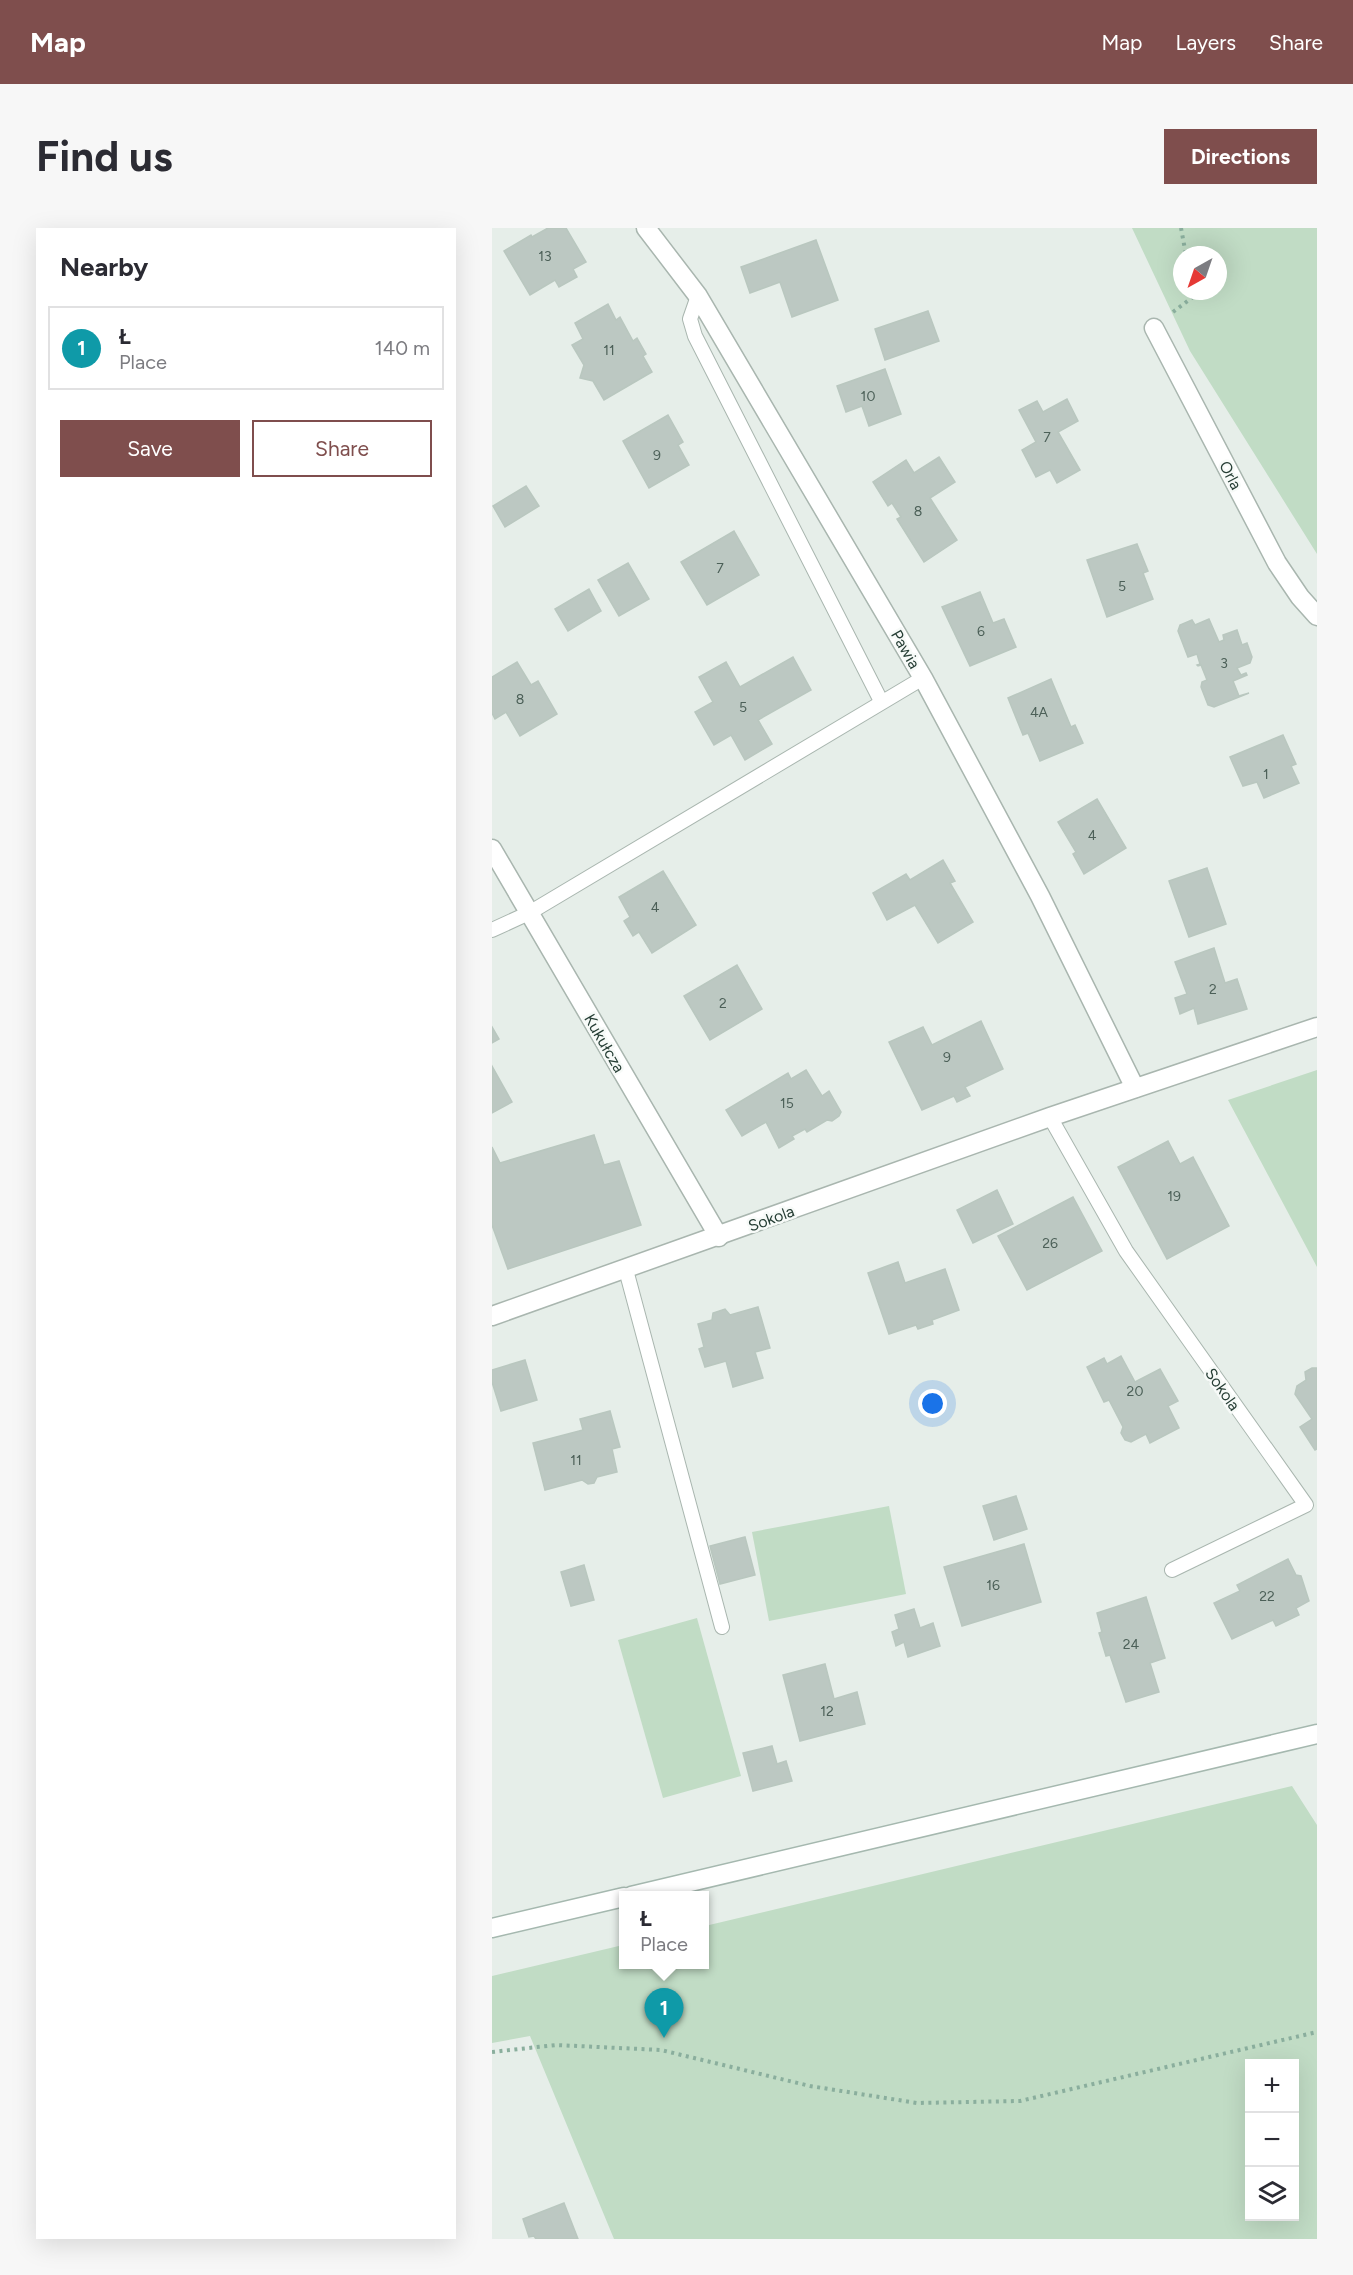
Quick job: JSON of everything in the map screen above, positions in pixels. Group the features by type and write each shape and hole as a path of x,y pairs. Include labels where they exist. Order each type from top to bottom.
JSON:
{"street":[{"name":"Pawia","path":"646,228 698,296 923,678 1040,896 1135,1088"},
{"name":"Orla","path":"1154,328 1277,563 1300,597 1317,616"},
{"name":"Kukułcza","path":"492,849 719,1237"},
{"name":"Sokola","path":"492,1316 719,1237 1050,1117 1317,1027"},
{"path":"652,1891 1317,1734"},
{"path":"492,1928 619,1898"}],"lane":[{"path":"698,296 690,319 695,336 881,701"},
{"path":"492,930 529,913 923,678"},
{"name":"Sokola","path":"1050,1117 1126,1251 1312,1503 1172,1570"},
{"path":"626,1270 722,1627"}],"path":[{"path":"1181,228 1184,246"},
{"path":"492,2052 556,2045 661,2050 810,2086 917,2103 1020,2101 1317,2032"}],"green space":[{"path":"1132,228 1317,228 1317,554 1190,351"},
{"path":"1317,1070 1317,1267 1228,1100"},
{"path":"889,1506 906,1594 769,1621 752,1532"},
{"path":"697,1618 741,1776 663,1798 618,1640"},
{"path":"1292,1786 1317,1825 1317,2239 614,2239 530,2036 492,2043 492,1976 619,1946 619,1969 709,1969 709,1925"}],"building":[{"path":"548,228 566,228 586,262 573,269 577,277 559,287 555,280 530,295 504,251"},
{"path":"816,240 838,300 792,317 780,282 750,293 741,267"},
{"path":"608,304 616,320 620,317 633,341 637,338 652,372 604,400 593,381 580,378 584,365 572,345 583,339 575,323"},
{"path":"928,311 939,341 885,360 875,329"},
{"path":"885,369 901,414 869,426 862,406 846,412 837,386"},
{"path":"1067,399 1078,421 1058,432 1080,470 1057,483 1050,470 1036,477 1022,450 1036,442 1019,410 1037,401 1043,412"},
{"path":"668,415 683,442 678,445 689,465 649,488 623,441"},
{"path":"939,457 955,482 930,498 957,540 924,562 897,519 901,517 892,503 888,506 873,482 906,460 914,473"},
{"path":"526,486 539,506 505,527 493,506"},
{"path":"734,531 759,575 707,605 681,562"},
{"path":"1137,544 1148,571 1143,573 1153,599 1107,617 1087,560"},
{"path":"628,563 649,599 619,616 598,580"},
{"path":"589,589 601,611 568,631 555,609"},
{"path":"980,592 993,623 1004,619 1016,647 970,666 942,607"},
{"path":"1209,619 1219,642 1224,640 1223,635 1237,630 1242,645 1247,643 1252,657 1250,663 1237,668 1241,675 1246,673 1247,675 1233,681 1239,696 1249,693 1214,707 1208,705 1201,687 1202,682 1207,680 1201,665 1197,665 1200,664 1197,654 1188,657 1178,631 1180,625 1192,620 1195,625"},
{"path":"793,657 811,690 758,720 772,744 745,760 731,735 714,745 695,712 713,702 699,677 726,662 740,687"},
{"path":"517,662 531,685 538,681 557,714 520,736 506,712 495,719 492,713 492,677"},
{"path":"1051,679 1071,727 1075,725 1083,743 1040,761 1028,733 1023,735 1008,698"},
{"path":"1283,735 1296,764 1291,766 1299,783 1264,798 1257,782 1243,786 1230,757"},
{"path":"1097,799 1126,848 1084,874 1073,854 1076,852 1058,822"},
{"path":"943,860 955,881 950,883 973,922 938,943 915,905 887,920 873,893 906,874 910,880"},
{"path":"1207,868 1226,924 1189,937 1169,881"},
{"path":"663,871 696,925 652,953 639,932 633,936 624,921 630,917 619,897"},
{"path":"1214,948 1225,983 1237,979 1247,1009 1198,1024 1194,1008 1180,1014 1175,998 1187,994 1175,962"},
{"path":"737,965 762,1009 710,1040 684,996"},
{"path":"981,1021 1003,1069 965,1087 970,1096 957,1102 954,1096 922,1110 889,1042 923,1027 932,1045"},
{"path":"492,1027 499,1039 492,1043"},
{"path":"492,1066 512,1102 492,1113"},
{"path":"806,1070 822,1096 829,1091 841,1112 839,1116 807,1132 805,1129 792,1136 794,1139 779,1148 766,1122 742,1136 726,1110 788,1073 791,1079"},
{"path":"594,1135 604,1165 619,1161 641,1225 508,1269 492,1225 492,1147 500,1163"},
{"path":"1168,1141 1180,1164 1193,1157 1229,1226 1167,1259 1118,1167"},
{"path":"997,1190 1013,1224 973,1243 957,1210"},
{"path":"1073,1197 1102,1251 1027,1290 998,1236"},
{"path":"898,1262 905,1283 945,1269 959,1310 932,1320 933,1324 918,1329 916,1325 889,1334 868,1273"},
{"path":"758,1307 770,1348 755,1352 763,1378 733,1387 726,1361 705,1367 699,1349 704,1347 698,1324 712,1320 713,1313 725,1309 730,1315"},
{"path":"1121,1356 1135,1382 1160,1369 1178,1401 1168,1406 1179,1428 1150,1443 1146,1434 1131,1442 1125,1440 1121,1433 1123,1427 1109,1400 1104,1402 1087,1367 1104,1358 1107,1364"},
{"path":"525,1360 537,1400 501,1411 492,1382 492,1370"},
{"path":"1317,1368 1317,1449 1315,1450 1300,1427 1312,1419 1295,1394 1297,1386 1306,1380 1305,1372"},
{"path":"610,1411 620,1447 612,1449 617,1472 597,1477 594,1483 588,1484 582,1480 545,1490 533,1443 583,1430 580,1419"},
{"path":"1016,1496 1027,1529 994,1540 983,1506"},
{"path":"745,1537 755,1575 720,1584 710,1546"},
{"path":"1024,1544 1041,1602 962,1626 944,1567"},
{"path":"1288,1559 1296,1575 1301,1576 1309,1601 1296,1608 1299,1615 1276,1626 1273,1620 1232,1639 1214,1603 1240,1591 1237,1585"},
{"path":"584,1565 594,1600 571,1606 561,1572"},
{"path":"1146,1597 1165,1658 1150,1663 1159,1692 1126,1702 1110,1655 1106,1656 1099,1633 1102,1632 1097,1613"},
{"path":"914,1609 920,1628 933,1623 940,1646 908,1657 904,1642 896,1646 892,1632 899,1629 895,1615"},
{"path":"825,1664 834,1699 857,1692 865,1724 800,1741 783,1675"},
{"path":"772,1746 777,1764 786,1761 792,1781 753,1791 743,1753"},
{"path":"564,2203 578,2239 529,2237 523,2219"}],"place":[{"name":"Ł","path":"664,2038"}]}
